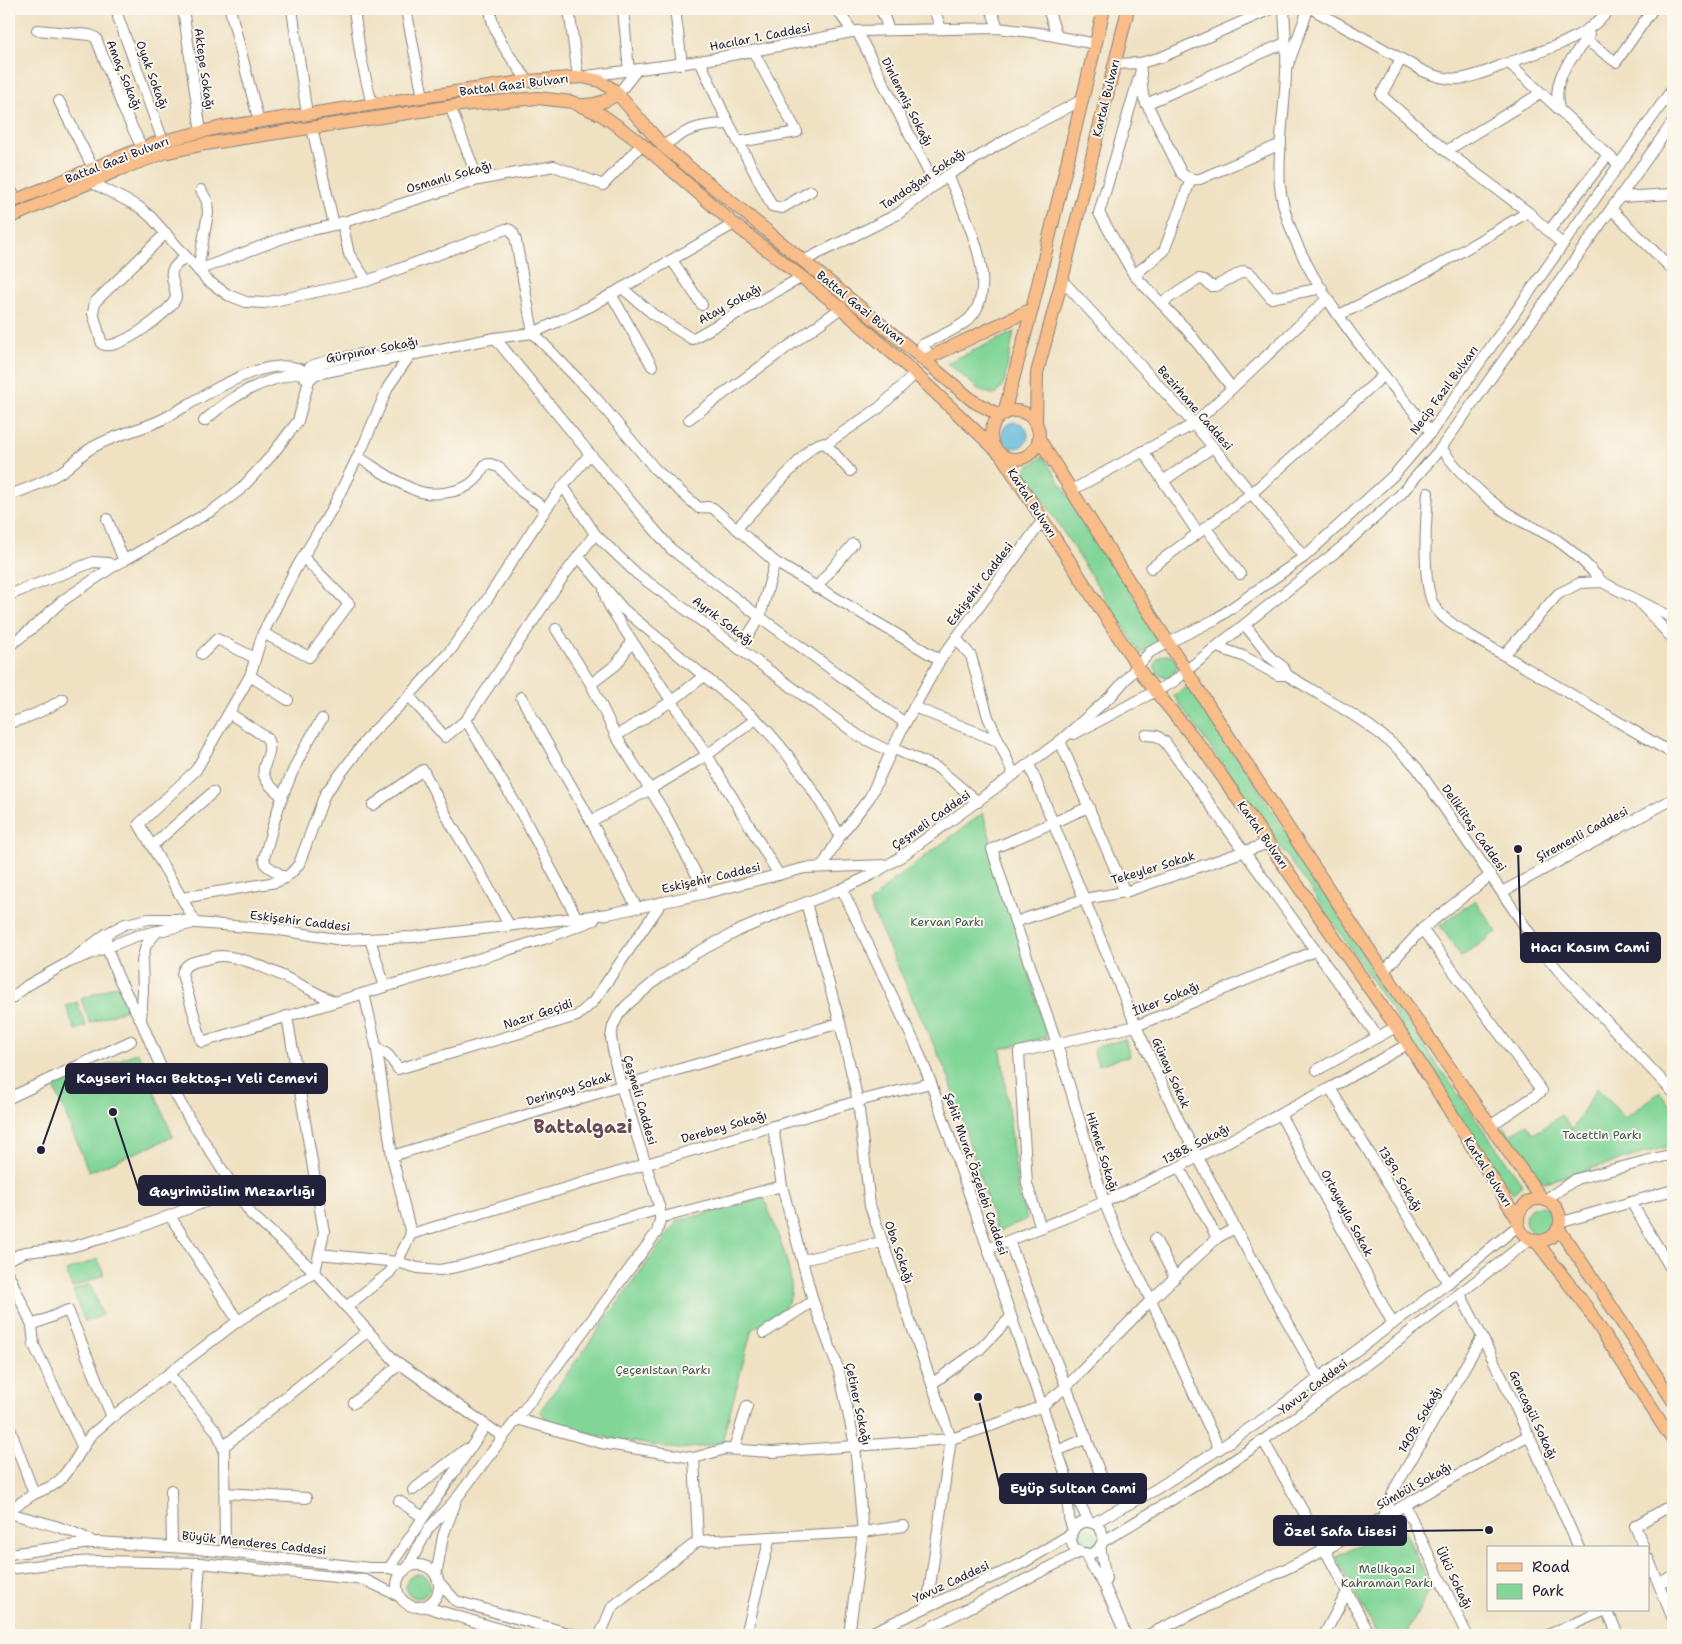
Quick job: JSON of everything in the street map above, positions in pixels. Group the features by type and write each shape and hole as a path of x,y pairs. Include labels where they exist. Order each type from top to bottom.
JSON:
{"main road":[{"name":"Kartal Bulvarı","path":"1003,415 1032,309 1104,9"},
{"name":"Kartal Bulvarı","path":"1036,422 1036,373 1062,280 1128,9"},
{"name":"Battal Gazi Bulvarı","path":"12,202 142,148 201,132 528,81 580,77 600,81 618,94 663,146 803,261 927,359 973,402 1003,415"},
{"path":"528,81 538,98"},
{"path":"580,105 600,103 618,94"},
{"name":"Battal Gazi Bulvarı","path":"9,218 164,153 205,144 450,106 538,98 572,102 602,115 642,144 734,224 841,308 998,452"},
{"path":"927,359 1032,309"},
{"path":"1016,411 1022,412 1036,422 1040,439 1035,450 1026,458 1015,460 998,452 991,438 991,432 996,421 1003,415 1016,411"},
{"name":"Kartal Bulvarı","path":"1040,439 1168,642 1384,972 1490,1126 1544,1200"},
{"name":"Kartal Bulvarı","path":"998,452 1137,667 1155,692 1205,752 1408,1044 1518,1222"},
{"path":"1673,1401 1559,1226 1556,1208 1544,1200 1537,1199 1526,1203 1520,1211 1518,1222 1522,1232 1533,1240 1585,1305 1673,1441"},
{"path":"1533,1240 1546,1240 1551,1237 1559,1226"}],"street":[{"name":"Aktepe Sokağı","path":"183,9 201,132"},
{"path":"230,9 258,122"},
{"path":"292,9 307,114"},
{"path":"406,9 423,97"},
{"path":"490,9 501,44 528,81"},
{"path":"570,9 580,77"},
{"path":"618,94 633,70 623,9"},
{"path":"675,9 682,64"},
{"name":"Dinlenmiş Sokağı","path":"837,9 854,31 935,185"},
{"path":"881,9 889,30"},
{"path":"934,9 941,29"},
{"path":"991,9 998,28"},
{"path":"1048,9 1057,36"},
{"path":"1114,64 1140,63 1171,54 1271,9"},
{"path":"1285,9 1293,17 1302,17 1310,11"},
{"path":"1285,9 1286,71 1280,172 1284,208 1301,251 1339,315 1364,351 1431,432"},
{"path":"1310,11 1430,74 1450,79 1471,76 1568,40 1596,22 1610,9"},
{"path":"1586,40 1616,62 1654,9"},
{"path":"354,10 361,58 372,105"},
{"path":"1286,71 1310,11"},
{"name":"Oyak Sokağı","path":"118,17 163,141"},
{"path":"1559,109 1557,94 1561,75 1568,62 1586,40 1596,22"},
{"name":"Hacılar 1. Caddesi","path":"580,77 682,64 854,31 998,28 1057,36 1096,44"},
{"name":"Amaç Sokağı","path":"37,30 90,34 96,38 123,108 142,148"},
{"path":"1146,104 1285,43"},
{"path":"738,142 797,132 753,51"},
{"path":"1401,59 1381,95 1446,151 1528,212 1562,244"},
{"path":"700,60 729,124 772,206 782,208 811,191"},
{"path":"1140,63 1143,96 1146,104 1182,174 1191,179 1204,177 1281,144"},
{"path":"1509,63 1619,165"},
{"path":"1140,74 1099,213 1134,275 1187,330 1232,388"},
{"name":"Necip Fazıl Bulvarı","path":"1137,667 1147,655 1168,642 1216,619 1304,557 1395,474 1431,432 1673,88"},
{"path":"1446,151 1540,92"},
{"name":"Tandoğan Sokağı","path":"803,261 898,214 948,175 1013,136 1082,100"},
{"path":"60,101 93,168"},
{"path":"450,106 478,180"},
{"path":"1187,670 1342,547 1393,502 1441,448 1673,122"},
{"path":"663,146 682,132 705,125 729,124"},
{"path":"312,128 338,224 349,254 366,281"},
{"name":"Osmanlı Sokağı","path":"198,270 291,235 338,224 478,180 554,166 603,185 642,144"},
{"path":"1549,231 1608,155"},
{"path":"927,359 922,345 964,323 976,310 981,298 982,276 979,255 948,175"},
{"path":"1134,275 1164,251 1191,179"},
{"path":"92,182 139,207 152,217 207,280 228,295 246,302 264,303 366,281 506,228 510,229 516,241 533,333 596,398 660,474 699,508 714,508 775,562 940,660"},
{"path":"9,185 12,202"},
{"path":"198,270 208,213 207,201 201,190"},
{"path":"1620,197 1673,194"},
{"path":"1611,209 1673,270"},
{"path":"1339,315 1430,270 1528,212"},
{"name":"Gürpınar Sokağı","path":"309,374 313,365 356,355 366,354 384,361 496,338 533,333 591,306 734,224"},
{"path":"166,233 95,302 93,312 102,344 109,346 128,339 174,303 176,294 172,270 185,257"},
{"path":"672,260 702,305"},
{"path":"1161,303 1197,280 1202,279 1208,285 1216,286 1242,271 1252,274 1271,298 1322,288"},
{"name":"Atay Sokağı","path":"622,288 654,315 692,339 802,277"},
{"name":"Bezirhane Caddesi","path":"1062,280 1194,424 1304,557"},
{"path":"611,294 652,366"},
{"path":"1072,490 1194,424 1328,298"},
{"path":"689,420 841,308"},
{"path":"496,338 590,454 671,549 905,723"},
{"path":"196,923 139,824 196,770 229,713 250,676 263,633 304,556 332,509 358,457 388,387 410,355"},
{"path":"9,495 34,487 62,472 91,448 124,433 159,421 240,377 266,368 287,366 309,374"},
{"path":"9,646 35,626 62,601 114,566 213,510 241,489 271,456 298,421 307,389 304,380 309,374"},
{"path":"204,420 224,403 250,388 277,378 309,374"},
{"path":"737,528 812,447 826,444 879,408 915,374"},
{"path":"1151,568 1252,493 1384,376"},
{"path":"826,444 850,471"},
{"path":"1163,481 1213,447"},
{"path":"1441,448 1463,475 1489,499 1516,518 1570,550 1602,582 1673,618"},
{"path":"1143,451 1163,481 1240,574"},
{"path":"182,898 276,882 293,872 299,864 325,794 370,735 450,651 484,604 546,509 590,454"},
{"path":"358,457 416,491 434,493 459,490 468,486 479,476 485,465 495,465 522,492 546,509"},
{"name":"Ayrık Sokağı","path":"563,486 595,534 637,574 859,736 938,768 978,802"},
{"path":"1428,493 1426,558 1429,592 1437,610 1444,618 1471,636 1673,752"},
{"path":"107,519 124,561"},
{"name":"Eskişehir Caddesi","path":"70,962 106,934 125,924 149,919 176,919 196,923 274,929 342,940 413,937 608,914 706,893 805,868 822,867 840,836 870,797 905,723 940,660 1043,520"},
{"path":"409,696 446,737 466,720 565,574 595,534"},
{"path":"816,588 853,544"},
{"path":"263,633 309,657 349,604 304,556"},
{"path":"578,556 623,610 756,719 778,743 816,794 840,836"},
{"path":"9,595 93,562 100,561 114,566"},
{"path":"739,649 760,617 775,562"},
{"path":"1504,655 1558,594 1580,583 1602,582"},
{"path":"604,588 608,603 707,755 780,875"},
{"path":"1636,598 1673,639"},
{"name":"Deliklitaş Caddesi","path":"1245,625 1270,658 1283,667 1287,675"},
{"path":"556,629 590,684 616,736 666,816 706,893"},
{"path":"956,638 971,656 988,717 1014,776"},
{"path":"202,654 217,639 255,658"},
{"path":"590,684 617,664 632,641"},
{"name":"Deliklitaş Caddesi","path":"1217,646 1243,656 1278,675 1287,675 1368,724 1402,752 1417,768 1548,958 1673,1092"},
{"name":"Çeşmeli Caddesi","path":"660,1214 615,1061 612,1038 619,1014 660,977 696,953 740,930 842,889 888,865 978,802 1060,741 1112,695 1137,667"},
{"name":"Çeşmeli Caddesi","path":"1060,741 1175,681 1187,670"},
{"path":"250,676 288,700"},
{"path":"616,736 672,701 704,676"},
{"path":"521,697 591,821 637,908"},
{"path":"9,723 25,719 63,699"},
{"path":"914,707 998,741"},
{"path":"229,713 267,738 269,747 264,774 273,789 282,796"},
{"path":"285,878 266,865 264,861 282,796 304,746 322,719"},
{"path":"591,821 649,790 707,755 756,719"},
{"path":"466,720 524,818 577,918"},
{"path":"1146,734 1157,736 1165,742 1378,1037"},
{"path":"1060,741 1125,892"},
{"name":"Günay Sokak","path":"1029,764 1136,1026 1170,1103 1197,1158 1319,1378"},
{"path":"373,805 423,770 451,824 509,925"},
{"path":"152,846 213,792"},
{"name":"Şiremenli Caddesi","path":"1502,892 1673,799"},
{"path":"1053,824 1089,807"},
{"name":"Hikmet Sokağı","path":"1053,824 992,850 1057,1044 1104,1202 1120,1240 1151,1300 1219,1449"},
{"name":"Tekeyler Sokak","path":"1015,922 1084,899 1125,892 1269,843"},
{"path":"822,867 888,865"},
{"path":"1384,972 1422,929 1491,875"},
{"name":"Şehit Murat Özçelebi Caddesi","path":"842,889 917,1048 931,1083 1066,1476 1091,1523"},
{"name":"Nazır Geçidi","path":"377,1050 386,1052 398,1069 577,1016 593,1002 662,902"},
{"name":"Oba Sokağı","path":"806,902 840,1023 858,1101 870,1206 951,1439 927,1607"},
{"path":"335,1002 240,959 219,956 190,963 182,971 182,978 202,1042 364,994 544,939 608,914"},
{"name":"Eskişehir Caddesi","path":"9,1000 28,984 70,962 136,936 196,923"},
{"path":"1422,929 1542,1091 1490,1126"},
{"path":"141,1021 142,961 146,946 156,932"},
{"path":"106,934 107,948 118,977 168,1080 190,1120 251,1214 315,1272 393,1359 504,1437"},
{"path":"370,939 385,987"},
{"name":"İlker Sokağı","path":"1041,1228 1028,1184 1019,1052 1136,1026 1315,951"},
{"path":"9,994 20,990"},
{"path":"346,1306 390,1273 410,1234 392,1156 377,1050 364,994"},
{"path":"9,1512 34,1494 60,1480 90,1436 112,1417 238,1321 315,1272 324,1232 287,1016"},
{"name":"Derinçay Sokak","path":"392,1156 621,1086 840,1023"},
{"path":"1316,1070 1396,1027"},
{"path":"9,1098 131,1041"},
{"name":"1388. Sokağı","path":"988,1249 1104,1202 1179,1167 1330,1088 1408,1044"},
{"name":"Derebey Sokağı","path":"410,1234 858,1101 931,1083"},
{"name":"1389. Sokağı","path":"1330,1088 1448,1283"},
{"name":"Ortayayla Sokak","path":"1280,1114 1392,1324"},
{"name":"Çetiner Sokağı","path":"773,1126 782,1186 813,1301 839,1371 855,1445 863,1532 849,1635"},
{"path":"1544,1200 1576,1179 1673,1154"},
{"path":"1179,1167 1217,1238"},
{"path":"319,1254 397,1262 418,1268 440,1270 660,1214 782,1186"},
{"path":"9,1259 25,1252 71,1247 132,1230 234,1190"},
{"path":"1559,1226 1673,1190"},
{"path":"1631,1202 1673,1272"},
{"path":"518,1635 423,1606 407,1604 399,1596 398,1580 428,1529 457,1498 651,1240 656,1232 660,1214"},
{"path":"170,1216 238,1321"},
{"name":"Yavuz Caddesi","path":"1091,1523 1153,1491 1219,1449 1448,1283 1518,1222"},
{"path":"517,1419 601,1443 694,1458 724,1449 772,1452 951,1439 1042,1406 1066,1386 1151,1300 1217,1238 1235,1228"},
{"path":"1155,1239 1175,1278"},
{"name":"Yavuz Caddesi","path":"1101,1544 1264,1440 1533,1240"},
{"path":"1009,1241 1102,1478 1074,1491"},
{"path":"802,1260 882,1242"},
{"path":"9,1276 32,1325 34,1345 83,1448"},
{"name":"Goncagül Sokağı","path":"1460,1294 1529,1435 1578,1546"},
{"path":"764,1333 813,1301"},
{"path":"32,1325 68,1310 112,1417"},
{"path":"933,1383 979,1350 1011,1317"},
{"path":"223,1447 368,1330"},
{"name":"1408. Sokağı","path":"1382,1518 1394,1488 1482,1337"},
{"path":"354,1403 400,1364"},
{"path":"169,1374 217,1432 223,1447 225,1551"},
{"path":"734,1449 747,1406"},
{"path":"389,1568 486,1425"},
{"path":"9,1426 34,1494"},
{"name":"Sümbül Sokağı","path":"1148,1635 1325,1550 1529,1435"},
{"path":"1057,1451 1087,1438"},
{"path":"1264,1440 1370,1635"},
{"path":"413,1490 475,1442"},
{"path":"694,1458 698,1541"},
{"name":"Şehit Murat Özçelebi Caddesi","path":"1066,1476 1072,1532"},
{"path":"171,1490 172,1547"},
{"path":"224,1493 306,1498"},
{"path":"423,1606 436,1597 438,1592 437,1579 443,1536 457,1498"},
{"path":"399,1500 424,1517"},
{"path":"1643,1546 1635,1526 1673,1504"},
{"name":"Ülkü Sokağı","path":"1405,1505 1467,1635"},
{"path":"9,1512 84,1537 105,1547 107,1552 105,1558 97,1561 90,1558 88,1553 89,1548 96,1543"},
{"path":"1104,1585 1106,1580 1101,1544 1102,1533 1097,1526 1091,1523 1082,1523 1072,1532 1072,1542 1083,1553 1104,1585 1126,1635"},
{"path":"600,1635 612,1607 698,1541 863,1532 904,1526"},
{"name":"Yavuz Caddesi","path":"866,1635 1023,1563 1072,1532"},
{"path":"746,1635 770,1537"},
{"name":"Büyük Menderes Caddesi","path":"9,1554 96,1543 225,1551 369,1568 406,1569"},
{"path":"912,1635 925,1633 1083,1553 1094,1552 1101,1544"},
{"name":"Büyük Menderes Caddesi","path":"9,1569 97,1561 200,1563 365,1580 399,1596"},
{"path":"195,1635 200,1563"},
{"path":"1650,1563 1673,1619"},
{"path":"406,1569 418,1565 429,1568 456,1601 575,1635"},
{"path":"1659,1583 1673,1576"},
{"path":"1324,1635 1347,1592"},
{"path":"1548,1635 1601,1612"},
{"path":"1607,1612 1618,1635"}],"green space":[{"path":"1014,332 1004,383 996,395 981,391 947,363"},
{"path":"1043,456 1161,639 1141,654 1024,470"},
{"path":"1166,655 1174,658 1177,666 1174,674 1166,677 1158,674 1155,666 1158,658"},
{"path":"1192,684 1400,1012 1523,1185 1513,1193 1456,1116 1395,1015 1311,890 1174,696"},
{"name":"Kervan Parkı","path":"983,813 1047,1037 1001,1049 1018,1190 1027,1219 997,1232 949,1078 869,904 891,882"},
{"path":"1475,900 1497,932 1461,957 1440,925"},
{"path":"117,985 126,1009 90,1023 81,999"},
{"path":"77,1002 86,1026 75,1030 66,1006"},
{"path":"1125,1039 1130,1056 1098,1065 1093,1048"},
{"path":"138,1052 173,1137 89,1172 54,1087"},
{"name":"Tacettin Parkı","path":"1597,1088 1625,1118 1660,1092 1673,1109 1673,1145 1545,1182 1532,1175 1497,1133 1505,1127 1510,1135 1527,1124 1534,1134 1561,1115 1572,1130"},
{"name":"Çeçenistan Parkı","path":"764,1198 787,1263 790,1277 790,1298 779,1313 769,1321 752,1329 722,1442 678,1449 612,1439 557,1425 547,1420 540,1411 677,1221"},
{"path":"1539,1206 1549,1210 1553,1220 1549,1230 1539,1234 1529,1230 1525,1220 1529,1210"},
{"path":"98,1259 104,1275 72,1288 66,1271"},
{"path":"90,1284 102,1315 85,1322 73,1291"},
{"name":"Melikgazi Kahraman Parkı","path":"1401,1524 1431,1587 1406,1635 1378,1635 1336,1556"},
{"path":"1088,1529 1095,1532 1098,1539 1095,1546 1088,1549 1081,1546 1078,1539 1081,1532"},
{"path":"418,1574 423,1575 429,1581 429,1591 423,1597 418,1598 413,1597 407,1591 406,1586 407,1581 413,1575"}],"water":[{"path":"1015,422 1024,426 1028,435 1024,444 1015,448 1006,444 1002,435 1006,426"}],"place":[{"name":"Hacı Kasım Cami","path":"1518,849"},
{"name":"Gayrimüslim Mezarlığı","path":"113,1112"},
{"name":"Kayseri Hacı Bektaş-ı Veli Cemevi","path":"41,1150"},
{"name":"Eyüp Sultan Cami","path":"978,1397"},
{"name":"Özel Safa Lisesi","path":"1489,1530"}],"district":[{"name":"Battalgazi","path":"583,1127"}]}
